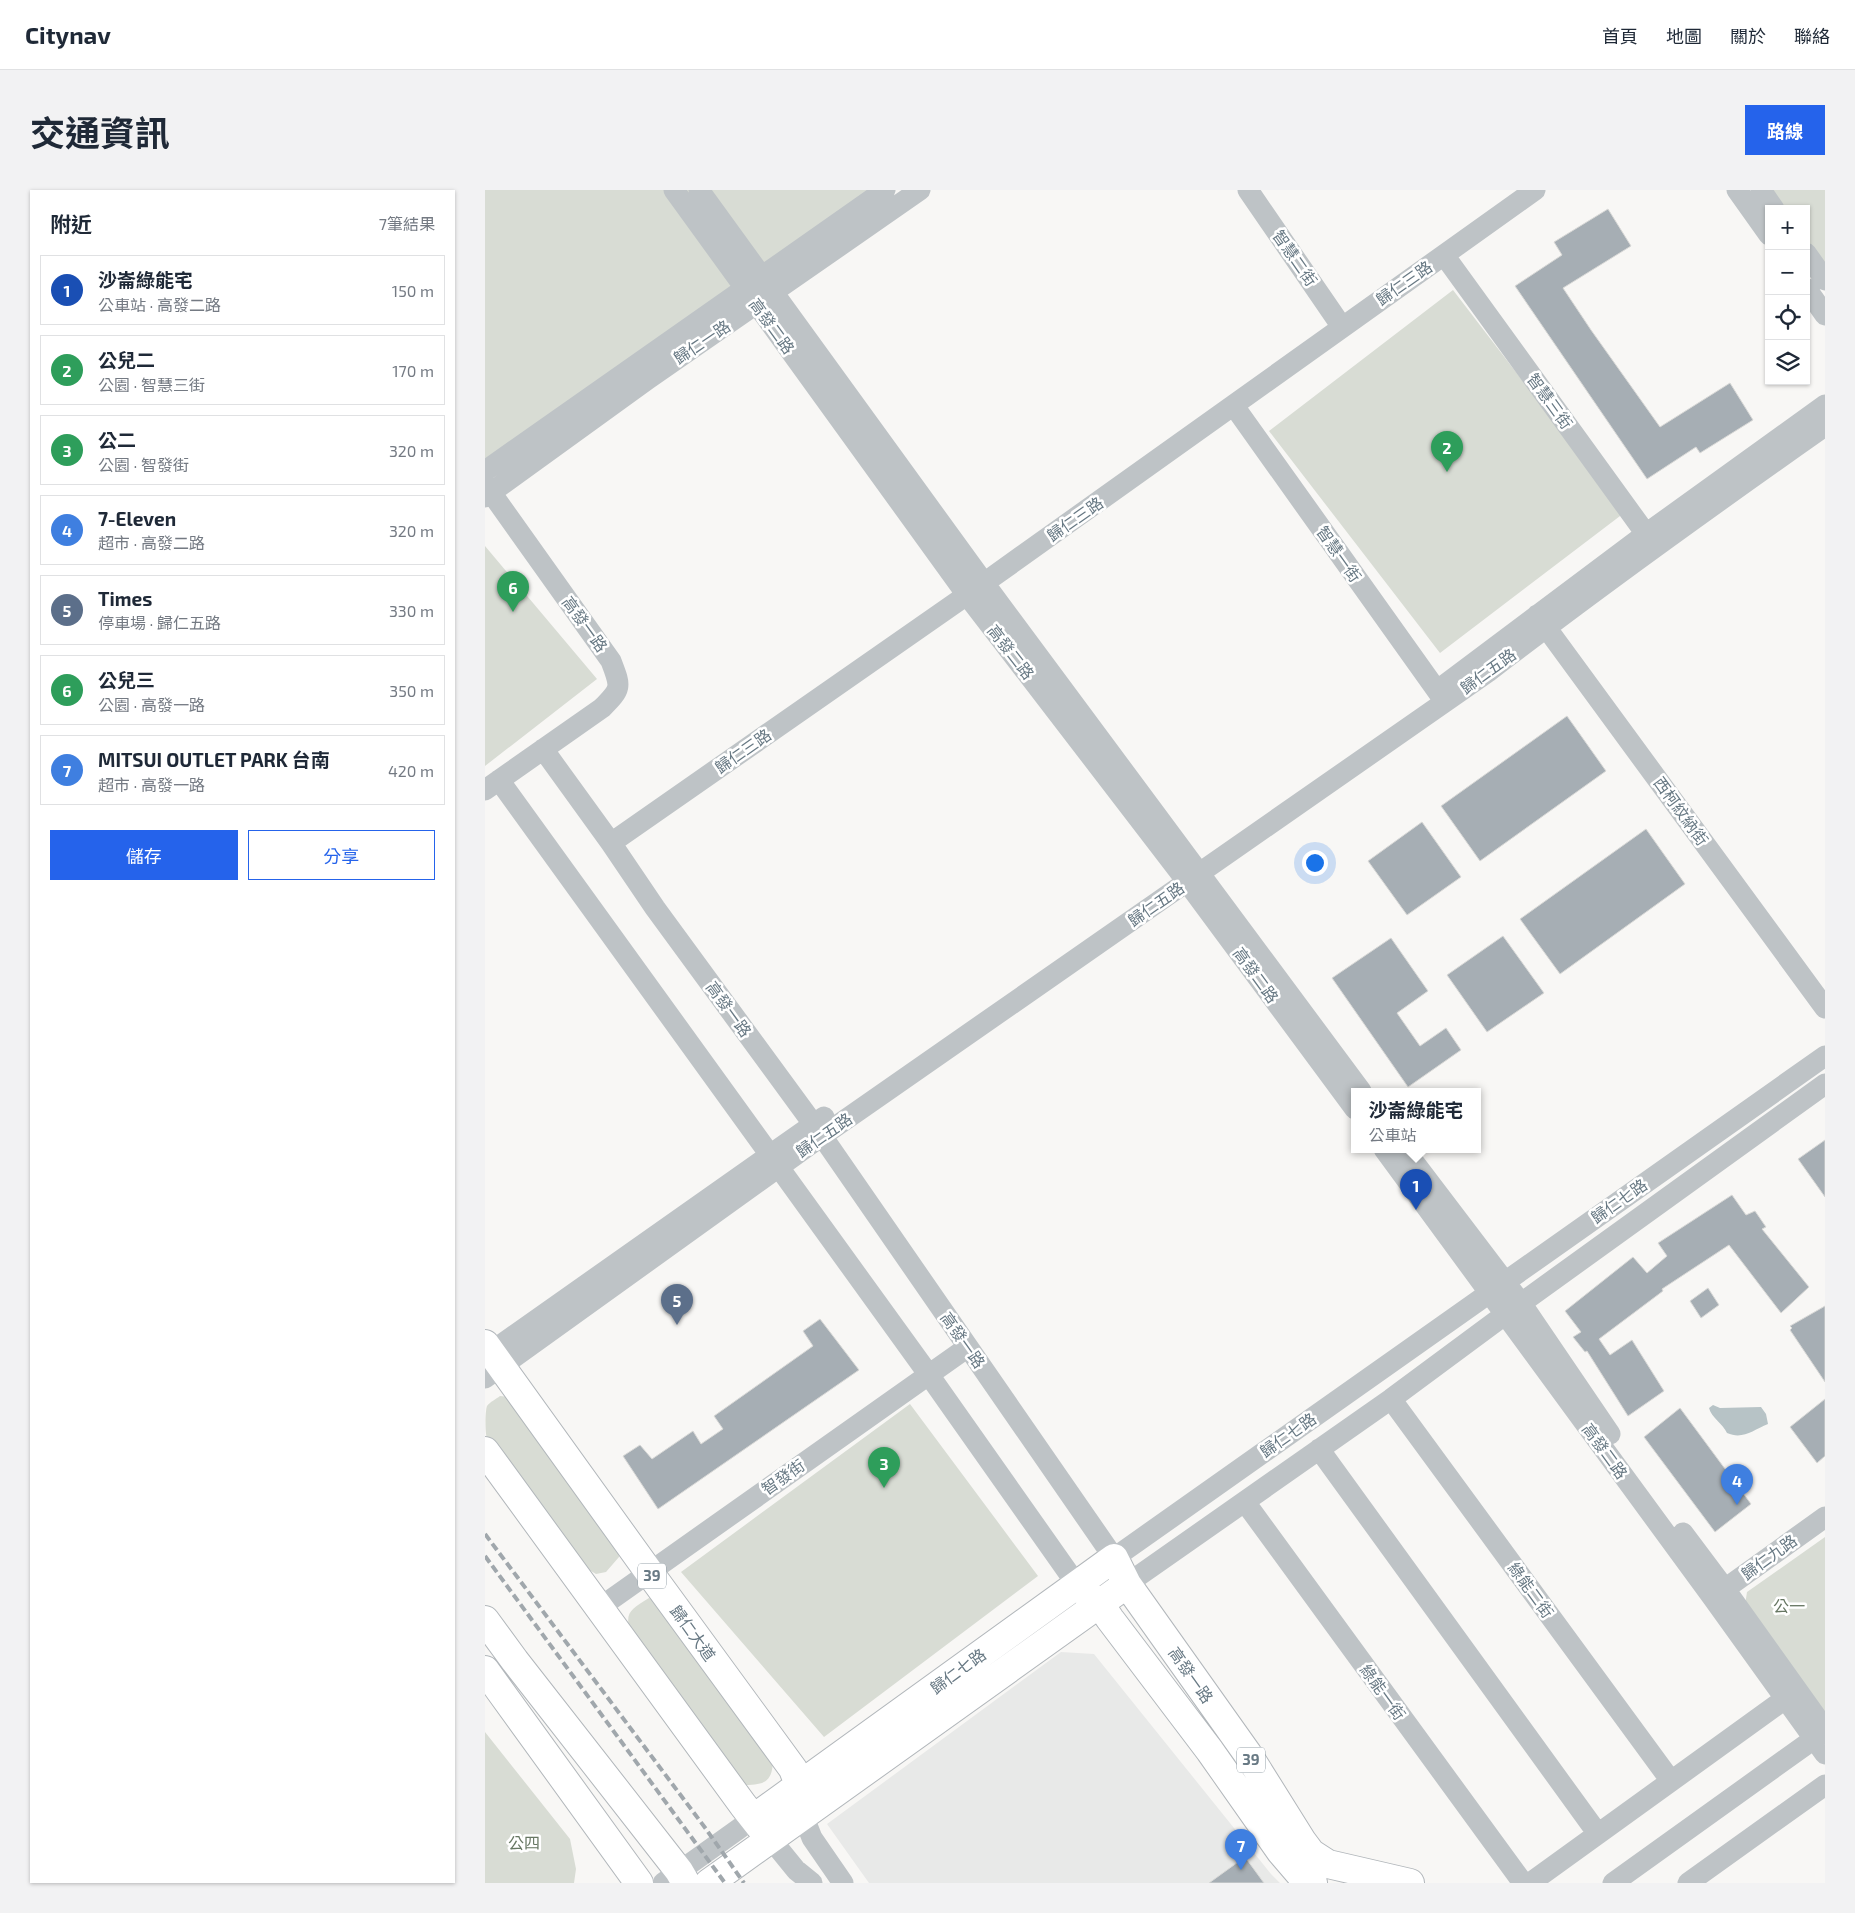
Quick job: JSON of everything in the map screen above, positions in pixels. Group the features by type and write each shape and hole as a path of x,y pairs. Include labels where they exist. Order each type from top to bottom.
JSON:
{"main road":[{"name":"歸仁大道","path":"489,1359 649,1572 793,1769 799,1785 803,1815"},
{"path":"485,1451 762,1828 709,1883"},
{"name":"高發一路","path":"1115,1558 1127,1584 1247,1753 1311,1853 1328,1864 1411,1883"},
{"name":"歸仁七路","path":"762,1828 799,1785 1115,1558"},
{"name":"歸仁七路","path":"762,1828 803,1815 1127,1584"},
{"name":"高發一路","path":"1077,1586 1099,1603 1210,1751 1281,1852 1299,1873 1313,1883"},
{"path":"485,1620 676,1879"},
{"path":"487,1678 639,1883"}],"street":[{"name":"高發二路","path":"674,190 751,297 1190,872 1359,1088"},
{"name":"高發二路","path":"699,190 768,285 975,589"},
{"name":"歸仁一路","path":"768,285 885,190"},
{"name":"歸仁一路","path":"487,491 648,379 768,285 920,190"},
{"name":"智慧二街","path":"1248,190 1342,327"},
{"name":"歸仁三路","path":"611,843 1234,406 1535,190"},
{"path":"1737,190 1765,229"},
{"path":"1761,190 1772,205"},
{"name":"智慧三街","path":"1444,255 1651,541"},
{"path":"1810,259 1825,280"},
{"path":"1810,294 1825,315"},
{"name":"歸仁一路","path":"485,472 690,326 751,297"},
{"name":"歸仁五路","path":"489,1359 1441,697 1651,541 1825,405"},
{"name":"智慧一街","path":"1234,406 1441,697"},
{"name":"歸仁五路","path":"1651,541 1825,426"},
{"name":"高發一路","path":"487,491 611,660 619,682 616,694 602,708 492,785 774,1161 1077,1586"},
{"name":"西柯紋納街","path":"1541,621 1825,1008"},
{"name":"高發一路","path":"543,749 655,908 818,1130 1115,1558"},
{"name":"高發二路","path":"1190,872 1351,1103"},
{"name":"歸仁七路","path":"1115,1558 1825,1056"},
{"name":"歸仁七路","path":"1127,1584 1391,1399 1825,1084"},
{"name":"高發二路","path":"1387,1153 1497,1287"},
{"name":"高發二路","path":"1407,1153 1497,1287 1631,1464 1719,1593 1822,1738"},
{"name":"智發街","path":"599,1608 968,1347"},
{"name":"綠能二街","path":"1391,1399 1671,1781"},
{"path":"1319,1449 1598,1834"},
{"name":"綠能一街","path":"1245,1502 1523,1883"},
{"name":"歸仁九路","path":"1719,1593 1825,1516"},
{"path":"487,1678 515,1661"},
{"path":"1530,1883 1792,1694"},
{"path":"1613,1883 1822,1738"},
{"path":"1688,1883 1825,1785"},
{"name":"歸仁大道","path":"803,1815 812,1838 843,1883"},
{"path":"676,1879 762,1828 796,1870 812,1883"}],"shaded area":[{"path":"1713,1405 1720,1408 1761,1407 1766,1414 1768,1424 1743,1435 1727,1433 1710,1411 1709,1408"},
{"path":"1061,1652 1094,1654 1280,1883 869,1883 827,1824"}],"green space":[{"path":"485,190 873,190 485,459"},
{"path":"1762,190 1825,190 1825,278 1810,257 1810,205 1773,205"},
{"path":"1453,290 1624,513 1440,653 1269,431"},
{"path":"485,546 597,679 485,766"},
{"path":"500,1396 509,1397 618,1546 619,1557 606,1572 596,1574 586,1568 487,1439 485,1422 487,1406"},
{"path":"910,1404 1038,1576 824,1737 681,1572"},
{"name":"公一","path":"1825,1537 1825,1716 1745,1605 1747,1592"},
{"path":"649,1598 664,1603 773,1758 771,1773 766,1781 742,1785 631,1635 628,1621 630,1612"},
{"name":"公四","path":"485,1732 570,1839 576,1869 574,1883 485,1883"}],"building":[{"path":"1608,209 1631,246 1563,288 1591,330 1660,427 1730,383 1753,420 1700,453 1696,447 1647,479 1515,286 1562,255 1554,242"},
{"path":"1567,716 1606,771 1480,861 1441,806"},
{"path":"1422,822 1461,877 1407,915 1368,861"},
{"path":"1646,829 1685,884 1560,974 1520,919"},
{"path":"1503,936 1544,993 1487,1032 1447,975"},
{"path":"1391,938 1428,991 1397,1013 1420,1046 1446,1028 1461,1050 1408,1087 1332,978"},
{"path":"1825,1140 1825,1197 1798,1159"},
{"path":"1732,1195 1746,1215 1755,1211 1766,1227 1762,1229 1809,1287 1781,1313 1729,1245 1662,1289 1663,1291 1599,1339 1610,1355 1632,1340 1664,1391 1628,1416 1587,1351 1585,1352 1573,1337 1581,1332 1565,1311 1633,1257 1647,1273 1667,1256 1658,1243"},
{"path":"1708,1288 1719,1305 1701,1318 1690,1301"},
{"path":"1825,1306 1825,1382 1790,1330 1792,1328 1790,1326"},
{"path":"820,1319 859,1370 658,1509 623,1456 640,1445 652,1459 693,1431 701,1444 723,1429 714,1416 813,1346 803,1331"},
{"path":"1825,1399 1825,1456 1817,1463 1790,1427"},
{"path":"1680,1408 1751,1504 1715,1532 1644,1437"},
{"path":"1245,1857 1264,1883 1209,1883"}],"railway":[{"path":"485,1534 706,1829 744,1883"},
{"path":"485,1556 725,1883"}],"place":[{"name":"公兒二","path":"1447,472"},
{"name":"公兒三","path":"513,612"},
{"name":"沙崙綠能宅","path":"1416,1210"},
{"name":"Times","path":"677,1325"},
{"name":"公二","path":"884,1488"},
{"name":"7-Eleven","path":"1737,1505"},
{"name":"MITSUI OUTLET PARK 台南","path":"1241,1870"}]}
